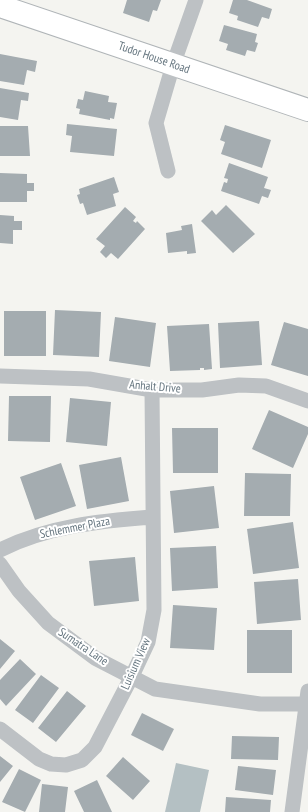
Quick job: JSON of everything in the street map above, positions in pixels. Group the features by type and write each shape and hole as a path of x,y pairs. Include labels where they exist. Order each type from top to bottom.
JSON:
{"street":[{"path":"168,171 156,123 173,65 196,0"},
{"name":"Tudor House Road","path":"0,6 308,110"},
{"name":"Anhalt Drive","path":"0,376 89,379 152,390 202,390 239,385 266,386 308,401"},
{"name":"Luisium View","path":"0,729 39,759 50,764 66,765 82,760 95,747 148,642 154,610 152,390"},
{"name":"Schlemmer Plaza","path":"0,550 28,537 68,527 110,520 152,517"},
{"name":"Sumatra Lane","path":"0,564 19,591 48,623 95,658 155,689 260,704 307,700"},
{"path":"292,812 307,700"}],"shaded area":[{"path":"176,763 209,770 200,812 165,812"}],"building":[{"path":"127,0 161,0 157,11 153,10 149,22 123,13"},
{"path":"233,0 247,0 272,9 269,19 262,17 258,27 237,20 238,16 229,13"},
{"path":"224,25 257,34 255,42 258,43 255,52 247,50 245,56 226,50 228,44 219,41"},
{"path":"0,54 37,61 35,72 27,70 24,85 0,81"},
{"path":"0,88 29,93 28,101 21,100 18,120 0,117"},
{"path":"85,91 109,96 108,102 117,103 114,119 110,118 110,120 79,114 80,109 76,108 78,99 83,100"},
{"path":"67,124 117,129 114,156 70,152 72,136 66,135"},
{"path":"225,125 271,140 262,168 221,154 225,142 220,140"},
{"path":"0,126 28,126 30,156 0,156"},
{"path":"229,163 268,177 264,188 271,190 268,198 262,196 259,204 221,191 224,182 227,183 228,179 224,178"},
{"path":"0,173 27,174 27,183 34,183 34,191 27,191 27,202 0,202"},
{"path":"114,177 119,192 113,194 116,206 87,215 83,203 80,204 77,195 80,194 79,189"},
{"path":"226,205 255,234 233,253 201,221 212,210 216,215"},
{"path":"125,207 136,217 133,221 136,223 137,221 145,229 118,259 111,253 106,258 100,252 105,246 96,239"},
{"path":"0,215 14,216 14,221 22,221 22,230 13,230 13,244 0,243"},
{"path":"192,224 196,253 187,254 187,251 168,253 166,233 182,230 181,226"},
{"path":"55,310 101,312 99,357 53,355"},
{"path":"4,311 46,311 46,356 4,356"},
{"path":"115,317 156,323 150,367 109,361"},
{"path":"259,321 262,365 220,368 218,323"},
{"path":"284,322 308,329 308,376 271,365"},
{"path":"209,324 212,369 204,370 204,368 200,368 200,370 170,371 167,326"},
{"path":"9,396 51,396 50,442 8,441"},
{"path":"70,398 111,402 107,446 66,442"},
{"path":"269,410 308,427 308,434 293,468 252,449"},
{"path":"172,428 218,428 218,473 173,473"},
{"path":"121,457 129,501 87,509 79,465"},
{"path":"61,463 76,506 35,520 20,477"},
{"path":"245,473 291,474 290,516 244,516"},
{"path":"214,486 219,528 174,533 170,491"},
{"path":"293,522 299,568 253,574 247,529"},
{"path":"216,546 218,588 172,591 170,548"},
{"path":"135,557 139,601 94,606 89,561"},
{"path":"298,579 301,620 257,624 254,582"},
{"path":"173,605 217,608 214,650 170,648"},
{"path":"247,630 292,630 292,673 247,673"},
{"path":"0,639 15,651 0,669"},
{"path":"20,659 36,674 6,706 0,699 0,680"},
{"path":"41,675 59,688 33,723 15,710"},
{"path":"67,691 86,706 56,742 38,728"},
{"path":"142,713 174,729 163,751 131,735"},
{"path":"232,736 279,737 278,760 231,759"},
{"path":"0,756 13,766 0,782"},
{"path":"123,757 150,781 133,800 106,776"},
{"path":"238,766 276,770 273,795 235,790"},
{"path":"19,769 41,780 25,812 2,802"},
{"path":"97,780 112,812 84,812 74,791"},
{"path":"42,784 68,787 65,812 39,812"},
{"path":"226,797 271,800 270,812 225,812"}]}
